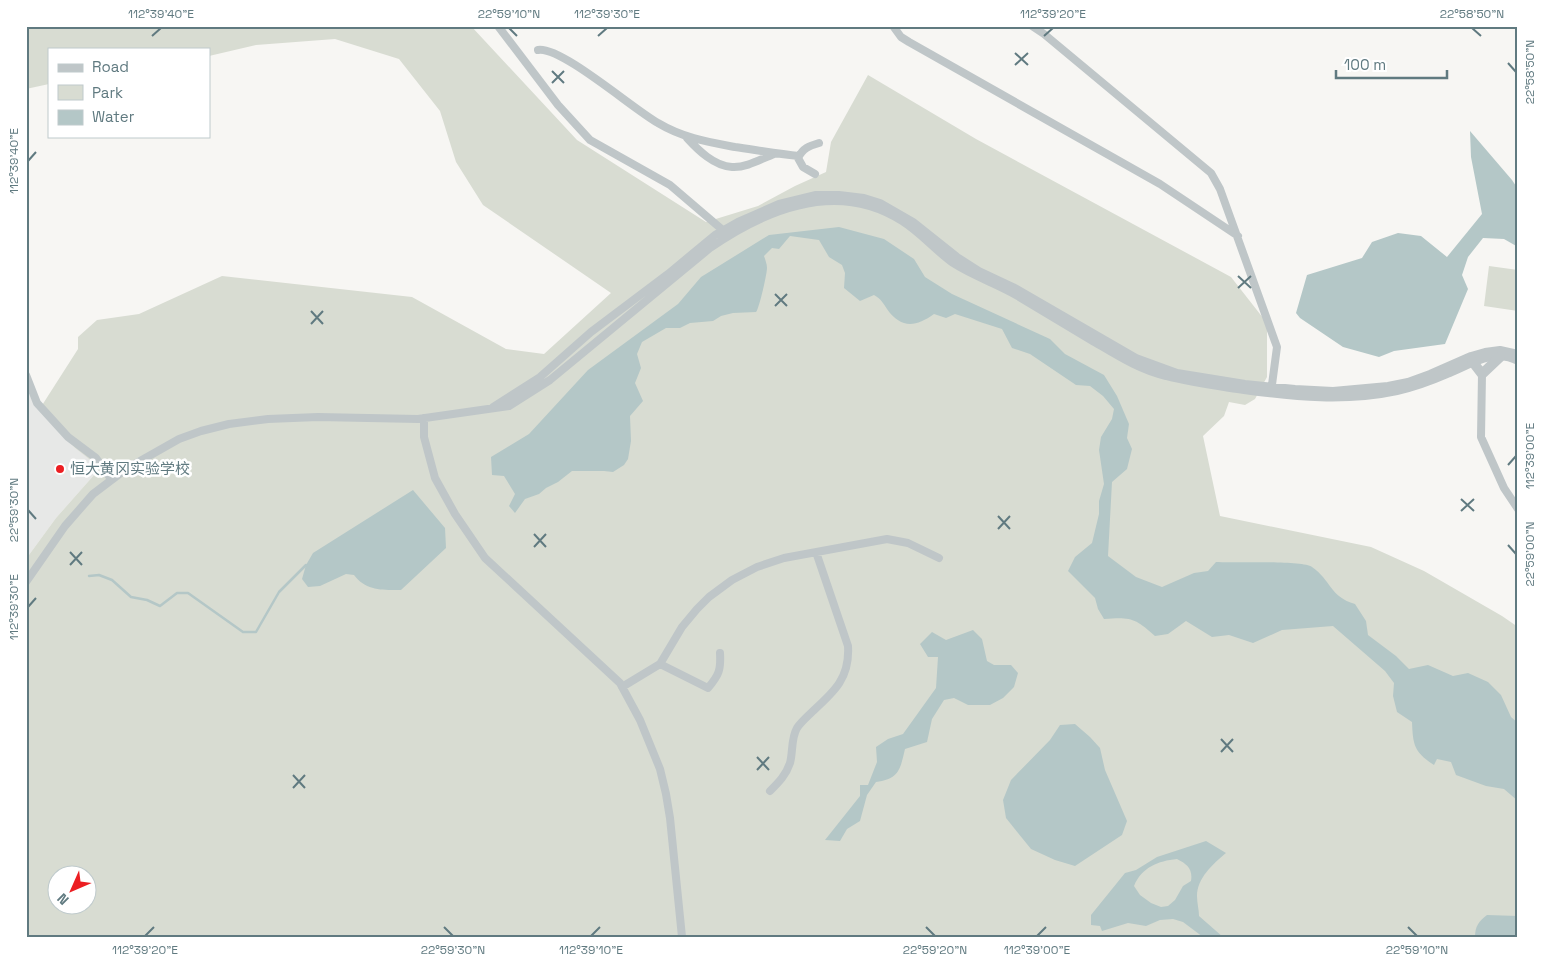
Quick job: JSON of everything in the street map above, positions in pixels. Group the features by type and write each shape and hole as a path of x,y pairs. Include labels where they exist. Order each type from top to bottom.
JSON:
{"street":[{"path":"498,26 558,105 590,140 670,185 725,233"},
{"path":"894,26 901,37 909,42 1160,184 1238,236"},
{"path":"1032,26 1210,173 1220,189 1277,347 1271,390"},
{"path":"538,50 545,49 579,67 658,123 685,136 775,154 800,156"},
{"path":"685,136 700,151 717,162 732,167 775,154"},
{"path":"815,174 803,167 798,158 808,146 819,143"},
{"path":"26,582 65,526 93,494 111,479 179,439 230,424 268,419 318,416 424,418 508,406 550,380 710,248 725,233 787,208 817,201 864,204 880,209 919,233 951,261 974,276 1013,294 1130,363 1164,376 1217,386 1271,390 1333,391 1388,386 1408,382 1485,352 1500,350 1518,354"},
{"path":"1271,390 1290,396 1335,398 1375,395 1428,382 1472,362 1493,356 1518,361"},
{"path":"1482,374 1500,357"},
{"path":"1472,362 1482,374 1481,436 1504,488 1518,509"},
{"path":"26,375 36,403 68,437 96,458 111,479"},
{"path":"424,418 424,437 435,478 455,514 485,558 620,683 640,720 660,769 670,818 682,937"},
{"path":"622,687 660,664 682,627 697,609 732,580 757,567 784,558 887,539 908,543 939,558"},
{"path":"770,791 784,777 790,762 795,730 838,687 846,673 849,658 848,646 816,552"},
{"path":"660,664 708,688 717,677 720,667 720,653"}],"shaded area":[{"name":"恒大黄冈实验学校","path":"26,387 39,410 75,448 94,462 94,475 56,518 26,559"}],"green space":[{"path":"26,26 471,26 577,140 706,222 758,206 826,172 831,142 868,75 976,139 1231,277 1267,323 1267,377 1255,399 1245,405 1229,402 1224,416 1203,436 1220,516 1371,547 1424,571 1518,627 1518,937 26,937 26,559 56,518 94,475 93,462 75,448 39,410 78,349 78,337 97,320 139,314 222,276 412,297 506,349 544,354 611,293 483,205 456,162 440,111 399,59 335,39 256,45 210,56 210,48 48,48 48,84 26,89"},
{"path":"1489,266 1518,270 1518,311 1484,306"}],"water":[{"path":"1470,131 1518,189 1518,247 1504,239 1483,238 1468,257 1462,275 1468,289 1445,344 1394,351 1379,357 1343,347 1300,318 1296,313 1307,275 1362,258 1372,242 1398,233 1421,236 1447,257 1482,214 1471,157"},
{"path":"839,227 884,239 914,259 925,277 952,294 1050,339 1065,354 1104,375 1117,396 1129,424 1127,438 1132,449 1127,469 1112,482 1108,556 1136,577 1162,587 1194,573 1208,571 1216,562 1295,563 1312,567 1323,577 1335,593 1355,604 1366,621 1368,635 1396,656 1409,669 1428,665 1453,676 1468,673 1488,682 1501,695 1511,717 1518,723 1518,801 1504,789 1486,786 1456,775 1451,762 1437,759 1434,765 1422,756 1414,742 1412,722 1397,712 1393,696 1394,683 1385,671 1333,626 1282,630 1253,643 1229,635 1212,637 1186,621 1168,634 1155,636 1142,625 1132,620 1121,618 1104,619 1098,609 1095,598 1068,571 1075,557 1092,543 1099,514 1099,501 1104,484 1099,450 1101,437 1112,419 1114,409 1103,396 1090,386 1076,385 1030,354 1012,348 1002,329 955,314 946,318 934,314 921,322 903,323 892,315 882,301 874,295 860,301 844,288 845,273 842,265 829,257 819,240 790,236 779,249 772,248 764,256 767,271 756,312 733,313 721,316 713,321 690,323 680,328 666,328 642,342 637,354 641,368 635,383 643,401 630,416 631,441 628,459 624,465 613,472 572,471 539,494 525,499 515,513 509,506 515,494 504,476 492,475 491,457 529,434 588,370 678,304 701,277 769,235"},
{"path":"413,490 445,528 446,548 401,590 369,587 354,575 346,574 320,586 308,587 302,579 306,565 313,553"},
{"path":"973,630 982,639 987,661 994,665 1011,665 1018,673 1014,687 1003,698 990,705 968,705 954,698 944,700 932,719 927,742 905,749 900,768 894,776 884,781 876,782 867,795 860,821 847,829 840,841 825,840 860,796 860,785 868,785 877,762 876,747 888,739 903,734 936,688 938,657 928,657 920,644 932,632 946,640"},
{"path":"1075,724 1100,748 1105,770 1127,821 1122,835 1075,866 1055,860 1031,849 1006,818 1003,800 1011,780 1050,740 1060,725"},
{"path":"1206,841 1226,853 1203,877 1197,896 1199,916 1223,937 1203,937 1183,922 1173,919 1160,920 1146,926 1128,923 1102,931 1100,926 1091,925 1091,915 1125,873 1136,870 1157,857","holes":["1177,859 1190,870 1191,881 1183,886 1175,900 1168,906 1161,907 1140,895 1134,886 1141,874 1157,863"]},
{"path":"1487,915 1518,916 1518,937 1475,937 1478,924"}],"waterway":[{"path":"89,576 99,575 112,580 131,597 147,600 160,606 177,593 188,593 243,632 256,632 279,592 306,565"}],"place":[{"name":"恒大黄冈实验学校","path":"60,469"}]}
